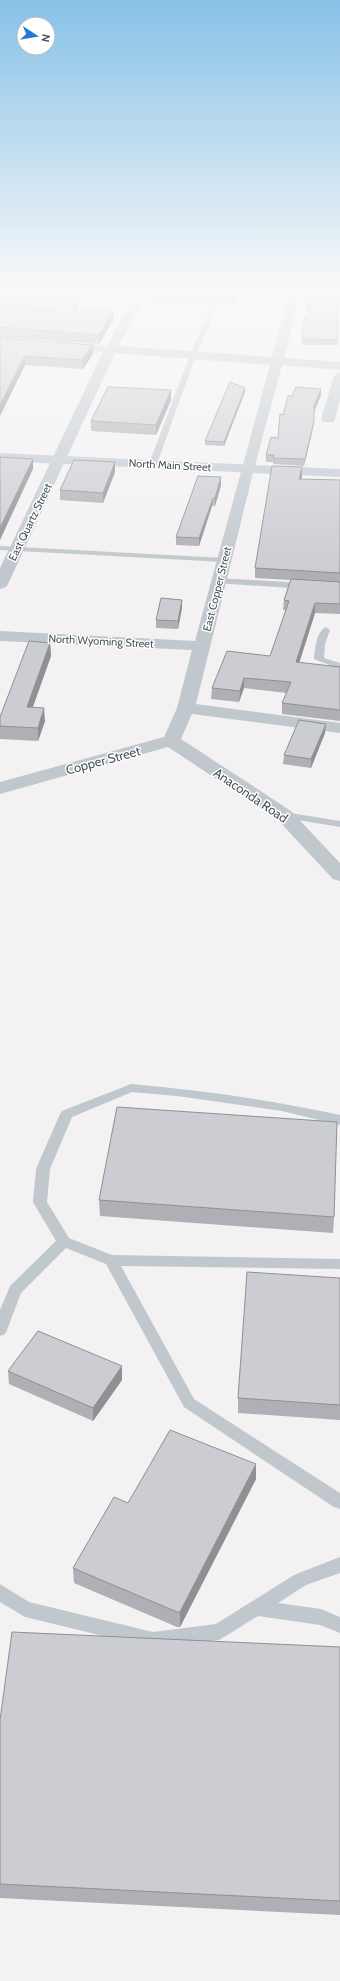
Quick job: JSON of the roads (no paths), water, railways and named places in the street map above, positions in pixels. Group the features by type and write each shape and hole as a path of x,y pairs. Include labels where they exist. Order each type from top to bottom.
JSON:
{"main road":[{"name":"North Main Street","path":"0,457 340,473"}],"street":[{"name":"East Quartz Street","path":"0,584 95,383"},
{"name":"East Copper Street","path":"186,708 247,469 271,383"},
{"path":"328,419 338,383"},
{"name":"North Wyoming Street","path":"0,636 202,646"},
{"path":"170,741 186,708 340,728"},
{"name":"Copper Street","path":"0,788 170,741"},
{"name":"Anaconda Road","path":"170,741 284,815 340,875"}],"lane":[{"path":"154,464 183,383"},
{"path":"0,548 224,560"},
{"path":"218,582 317,586"},
{"path":"326,630 320,644 319,659 340,666"},
{"path":"284,815 340,824"},
{"path":"340,1120 282,1107 177,1092 131,1088 67,1114 43,1169 40,1202 64,1242 112,1260 340,1264"},
{"path":"0,1330 15,1290 64,1242"},
{"path":"112,1260 189,1403 340,1502"},
{"path":"0,1592 25,1609 153,1640 219,1632 300,1580 340,1565"},
{"path":"256,1608 321,1617 340,1625"}]}
